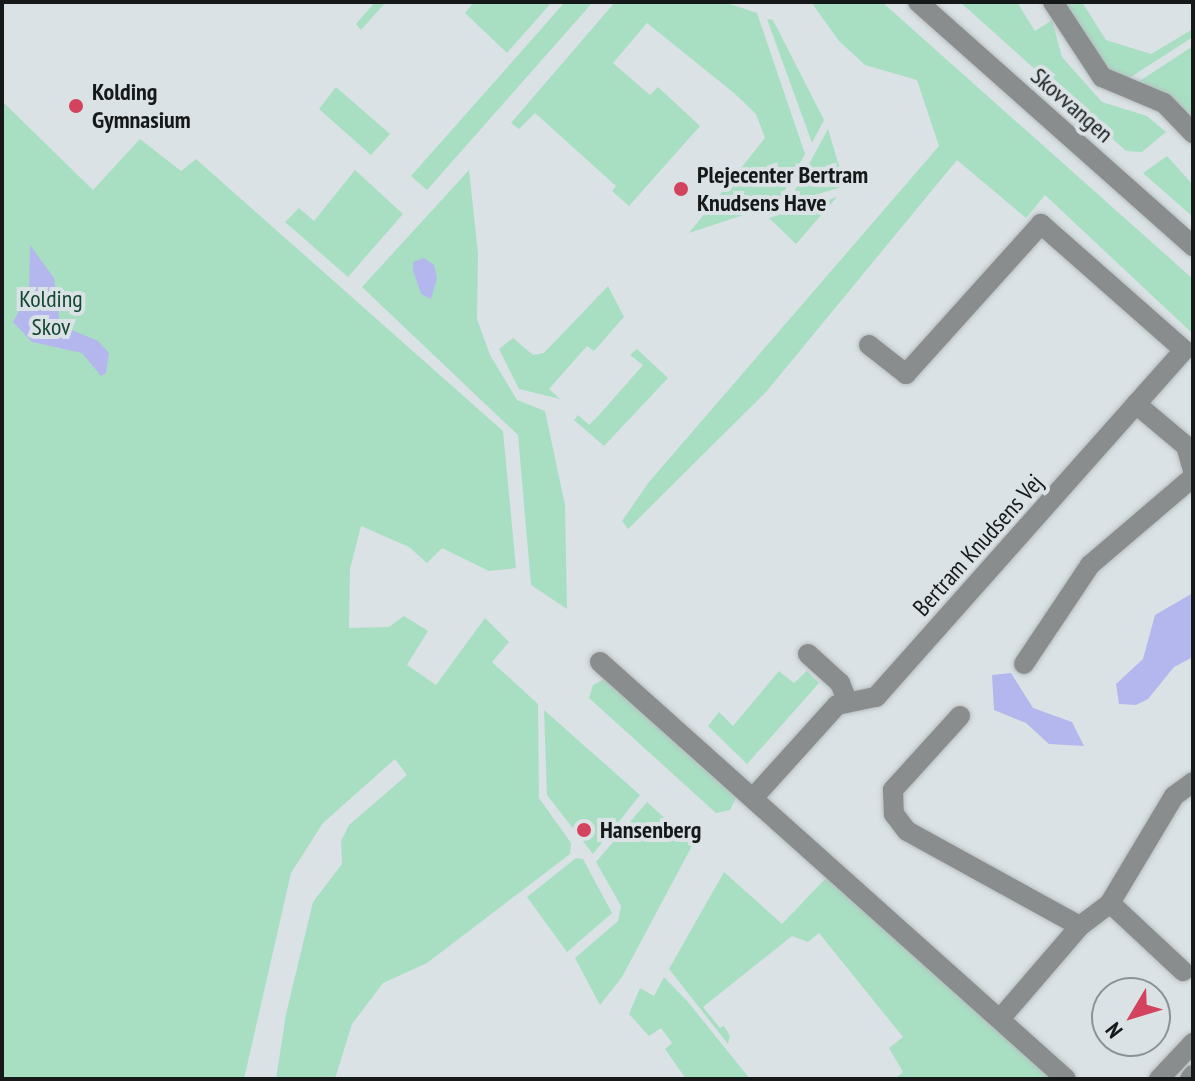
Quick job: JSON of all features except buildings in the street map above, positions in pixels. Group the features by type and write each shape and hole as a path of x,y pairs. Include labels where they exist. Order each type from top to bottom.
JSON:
{"street":[{"name":"Skovvangen","path":"918,2 1193,246"},
{"path":"1053,2 1102,77 1164,103 1193,133"},
{"name":"Bertram Knudsens Vej","path":"753,798 847,700 876,697 1184,350 1041,224 906,374 869,345"},
{"path":"1136,404 1186,446 1193,470"},
{"path":"1024,664 1090,565 1193,477"},
{"path":"808,654 840,683 847,700"},
{"path":"600,662 1066,1079"},
{"path":"960,716 893,790 894,814 907,831 1080,926"},
{"path":"1000,1019 1080,926 1110,903 1174,796 1193,782"},
{"path":"1110,903 1183,971"},
{"path":"1159,1079 1193,1043"}],"green space":[{"path":"375,2 386,2 361,30 356,24"},
{"path":"474,2 552,2 507,53 465,13"},
{"path":"565,2 593,2 427,190 411,176"},
{"path":"615,2 724,2 757,13 805,154 777,204 689,233 765,138 756,114 647,23 613,63 650,95 658,87 700,126 629,206 612,191 616,186 535,113 519,129 511,123"},
{"path":"811,2 882,2 1193,279 1193,334 1045,195 1026,218 957,160 766,392 628,529 622,521 649,482 939,146 917,80 865,65 839,41"},
{"path":"960,2 1017,2 1035,31 1052,20 1062,57 1102,102 1147,116 1166,132 1142,152 1126,151"},
{"path":"1063,2 1082,2 1106,40 1151,54 1193,29 1193,37 1123,82 1103,65"},
{"path":"767,19 773,20 824,120 812,143"},
{"path":"1193,46 1193,120 1174,99 1132,86"},
{"path":"336,87 390,134 371,155 319,109"},
{"name":"Kolding Skov","path":"2,101 93,190 140,139 181,171 196,159 503,431 516,568 489,571 442,548 427,563 409,547 361,526 350,569 349,628 389,627 404,616 428,631 407,665 436,685 485,618 509,642 492,662 538,704 539,798 571,843 570,854 427,963 383,983 352,1024 335,1079 276,1079 286,1014 313,902 342,864 341,841 349,825 407,775 395,759 323,823 291,873 244,1079 2,1079"},
{"path":"828,129 845,186 788,203"},
{"path":"1167,156 1193,185 1193,217 1143,173"},
{"path":"355,170 403,214 348,277 285,222 299,208 314,221"},
{"path":"469,170 478,253 477,319 490,355 517,400 545,411 565,505 567,609 531,585 518,435 362,287"},
{"path":"837,197 796,244 769,218"},
{"path":"608,286 624,317 594,351 587,346 549,389 560,399 519,389 499,349 513,338 533,355 544,353"},
{"path":"637,349 668,378 604,446 574,420 578,415 589,425 599,415 643,365 630,355"},
{"path":"779,671 794,683 807,671 819,683 747,764 708,726 719,712 733,726"},
{"path":"604,679 736,798 730,810 716,813 589,698 593,685"},
{"path":"544,710 640,795 593,854 547,795"},
{"path":"647,802 693,844 622,977 600,1005 575,958 618,921 621,906 596,862"},
{"path":"576,858 583,859 612,913 567,952 527,897"},
{"path":"724,872 782,924 826,878 1053,1079 895,1079 903,1072 889,1048 903,1037 819,933 808,942 792,936 703,1007 720,1028 724,1026 730,1036 728,1044 669,969"},
{"path":"664,977 750,1079 686,1079 665,1049 672,1043 661,1028 649,1036 629,1014 640,988 654,996"}],"water":[{"path":"30,245 54,278 60,325 98,341 109,353 106,373 101,376 82,353 32,342 13,322 29,293"},
{"path":"424,258 434,265 437,278 431,299 421,294 413,270 413,262"},
{"path":"1193,593 1193,657 1174,667 1148,699 1136,705 1119,704 1116,684 1143,659 1155,615"},
{"path":"1011,673 1033,708 1072,722 1084,746 1049,744 1026,723 994,710 992,675"}],"place":[{"name":"Kolding Gymnasium","path":"76,106"},
{"name":"Plejecenter Bertram Knudsens Have","path":"681,189"},
{"name":"Hansenberg","path":"584,830"}]}
